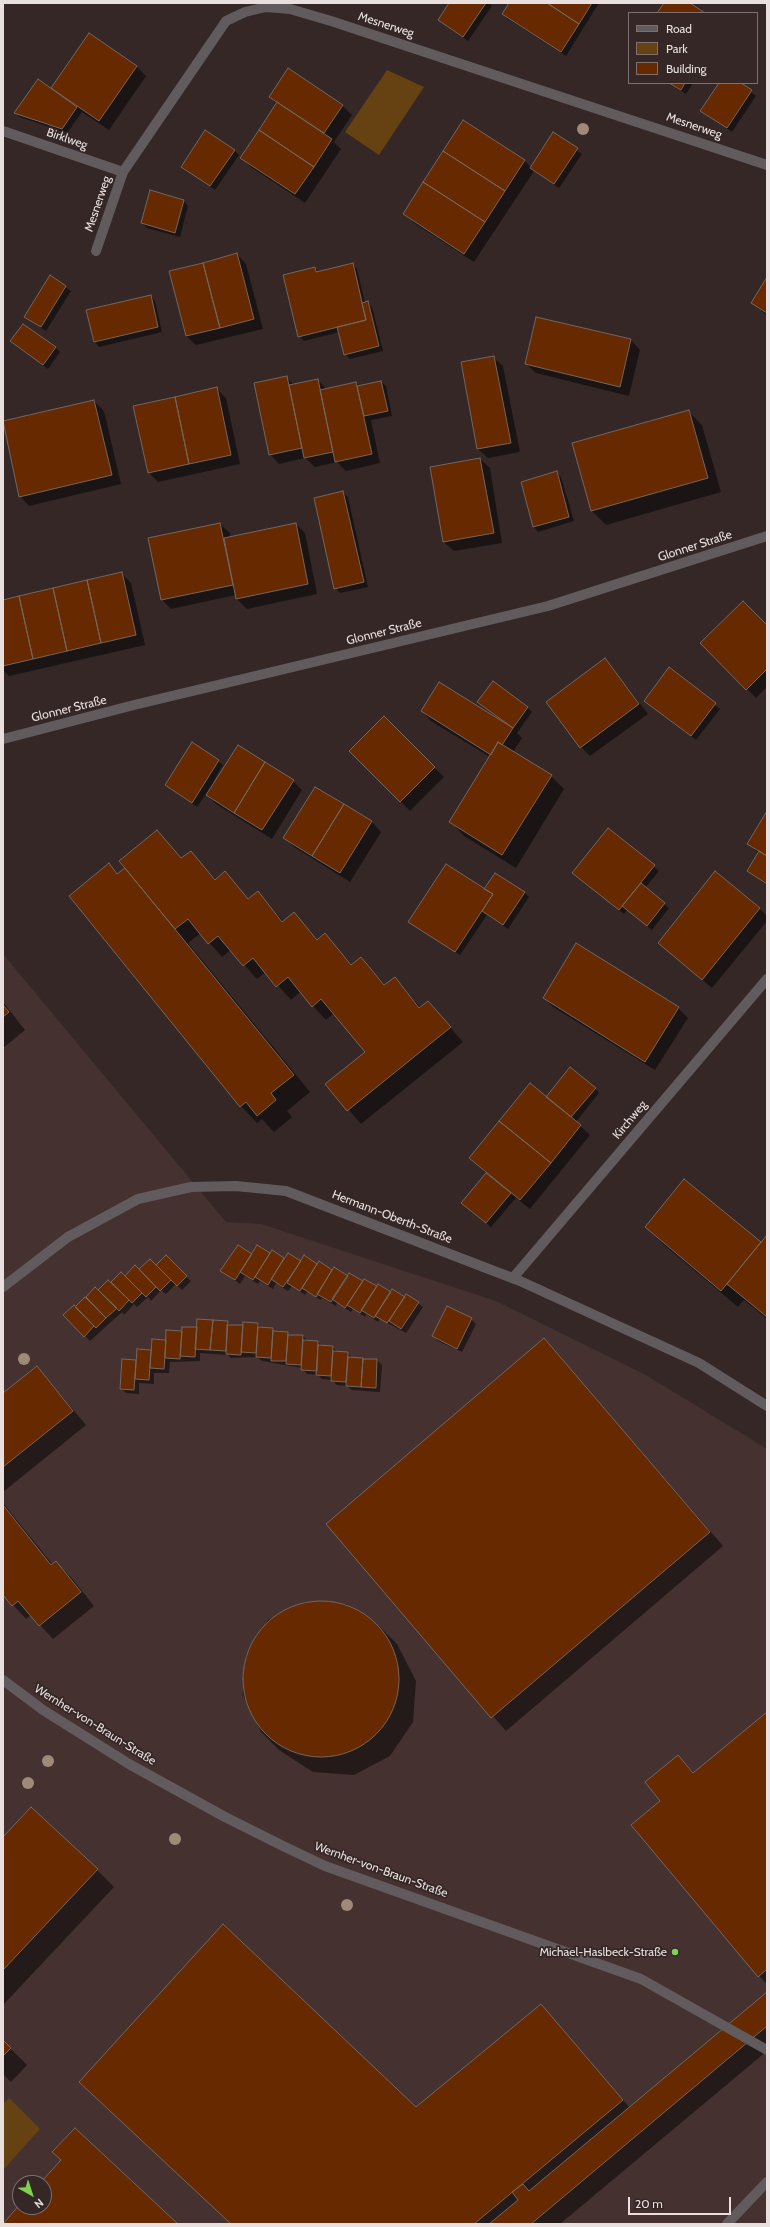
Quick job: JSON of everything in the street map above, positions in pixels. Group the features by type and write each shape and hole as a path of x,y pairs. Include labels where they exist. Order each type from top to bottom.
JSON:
{"street":[{"name":"Mesnerweg","path":"96,251 123,172 226,21 245,12 266,7 290,9 331,21 767,164"},
{"name":"Birklweg","path":"3,131 123,172"},
{"name":"Glonner Straße","path":"3,739 134,705 548,606 767,536"},
{"name":"Kirchweg","path":"513,1278 767,978"},
{"name":"Hermann-Oberth-Straße","path":"3,1287 68,1237 138,1199 191,1187 236,1186 286,1190 513,1278 699,1363 767,1406"},
{"name":"Wernher-von-Braun-Straße","path":"3,1680 44,1710 129,1764 225,1817 283,1846 325,1866 641,1979 767,2050"},
{"path":"727,2224 767,2182"}],"shaded area":[{"path":"3,954 226,1222 261,1224 496,1301 646,1375 767,1449 767,2224 3,2224"}],"green space":[{"path":"387,70 424,87 379,155 345,132"},
{"path":"9,2098 40,2129 3,2170 3,2104"}],"building":[{"path":"449,3 486,3 463,37 438,20"},
{"path":"509,3 547,3 579,24 561,52 502,14"},
{"path":"547,3 592,3 579,24"},
{"path":"664,3 690,3 704,12 658,12"},
{"path":"89,33 137,66 99,121 51,88"},
{"path":"288,68 343,105 324,133 269,97"},
{"path":"38,79 77,107 62,129 14,113"},
{"path":"671,84 684,84 681,90"},
{"path":"718,84 743,84 752,90 727,128 700,111"},
{"path":"277,102 332,139 314,167 259,130"},
{"path":"463,120 525,160 505,191 443,151"},
{"path":"205,130 235,150 210,186 181,167"},
{"path":"259,130 314,167 295,194 240,158"},
{"path":"553,132 578,148 554,184 530,168"},
{"path":"443,151 505,191 485,222 423,182"},
{"path":"423,182 485,222 464,254 403,214"},
{"path":"150,190 184,200 175,233 141,223"},
{"path":"237,253 254,319 220,328 203,263"},
{"path":"203,263 220,328 186,336 169,271"},
{"path":"353,263 366,320 298,337 283,275 315,267 316,272"},
{"path":"50,275 66,286 41,327 24,317"},
{"path":"767,277 767,313 751,303"},
{"path":"151,295 158,327 94,342 86,310"},
{"path":"368,301 379,346 344,355 337,327 366,320 362,303"},
{"path":"536,317 631,339 620,387 525,364"},
{"path":"23,324 56,347 43,365 10,341"},
{"path":"494,356 511,443 477,449 461,362"},
{"path":"287,376 302,448 269,455 254,383"},
{"path":"318,379 333,452 304,458 289,385"},
{"path":"381,381 388,411 364,416 357,386"},
{"path":"356,382 372,454 335,462 320,390"},
{"path":"217,387 231,455 189,464 175,397"},
{"path":"175,397 189,464 148,473 133,406"},
{"path":"94,400 112,475 19,497 3,421"},
{"path":"689,410 708,478 591,511 572,443"},
{"path":"480,458 494,533 443,542 430,467"},
{"path":"557,471 569,517 533,527 521,482"},
{"path":"343,491 364,582 334,589 314,498"},
{"path":"220,523 233,585 161,600 148,538"},
{"path":"296,523 308,584 236,599 224,538"},
{"path":"122,572 136,635 101,643 87,580"},
{"path":"87,580 101,643 67,651 53,588"},
{"path":"53,588 67,651 33,659 19,596"},
{"path":"19,596 33,659 3,666 3,600"},
{"path":"743,601 767,625 767,669 746,690 700,643"},
{"path":"605,658 639,704 580,748 546,702"},
{"path":"669,667 716,703 691,736 644,701"},
{"path":"493,681 528,707 513,728 477,702"},
{"path":"439,682 513,728 502,745 498,742 491,755 421,711"},
{"path":"384,716 435,767 400,802 349,751"},
{"path":"192,742 219,760 192,803 165,785"},
{"path":"498,742 552,775 502,855 449,822"},
{"path":"238,745 265,762 234,813 206,795"},
{"path":"265,762 294,780 262,830 234,813"},
{"path":"315,787 344,804 312,856 283,838"},
{"path":"344,804 372,821 340,873 312,856"},
{"path":"767,811 767,856 747,844"},
{"path":"608,828 655,865 619,910 572,873"},
{"path":"157,830 181,858 191,851 215,880 225,871 248,899 258,891 282,922 294,912 317,940 325,933 351,965 361,957 384,985 395,977 419,1008 428,1001 451,1027 347,1111 325,1084 365,1052 321,999 312,1007 288,977 276,987 253,958 243,966 218,936 208,944 188,919 175,929 119,861"},
{"path":"759,851 767,856 767,884 747,871"},
{"path":"109,863 117,874 125,868 294,1075 271,1093 276,1100 257,1116 246,1102 240,1107 69,896"},
{"path":"446,864 493,894 455,952 408,922"},
{"path":"715,871 760,908 702,980 658,943"},
{"path":"495,873 525,892 503,925 482,911 493,894 484,889"},
{"path":"641,883 665,903 647,926 622,906"},
{"path":"576,943 679,1007 645,1062 543,998"},
{"path":"3,1005 9,1012 3,1017"},
{"path":"570,1067 596,1088 571,1117 546,1097"},
{"path":"530,1083 581,1125 551,1163 499,1121"},
{"path":"499,1121 551,1163 520,1200 469,1158"},
{"path":"486,1173 511,1193 486,1223 461,1203"},
{"path":"684,1179 761,1242 721,1291 645,1227"},
{"path":"767,1235 767,1317 727,1284"},
{"path":"238,1245 252,1254 235,1280 220,1271"},
{"path":"257,1245 270,1253 253,1280 240,1272"},
{"path":"272,1250 284,1258 268,1285 255,1277"},
{"path":"288,1253 301,1261 283,1287 271,1279"},
{"path":"166,1255 187,1276 177,1286 156,1265"},
{"path":"304,1255 317,1264 300,1291 287,1283"},
{"path":"150,1259 171,1280 160,1291 139,1269"},
{"path":"319,1261 332,1270 316,1297 302,1288"},
{"path":"135,1265 156,1287 146,1297 125,1276"},
{"path":"334,1267 348,1276 331,1302 317,1294"},
{"path":"121,1272 142,1293 132,1303 111,1282"},
{"path":"349,1273 363,1281 345,1308 332,1299"},
{"path":"364,1279 377,1286 360,1313 347,1305"},
{"path":"108,1280 129,1300 119,1311 98,1290"},
{"path":"378,1284 391,1292 374,1318 361,1310"},
{"path":"95,1287 117,1308 106,1318 86,1297"},
{"path":"392,1289 405,1297 387,1323 375,1316"},
{"path":"406,1294 419,1302 401,1329 389,1321"},
{"path":"85,1297 106,1318 96,1328 75,1307"},
{"path":"74,1305 94,1326 84,1337 63,1315"},
{"path":"447,1306 472,1318 457,1349 432,1336"},
{"path":"197,1319 213,1320 210,1350 195,1349"},
{"path":"213,1320 228,1321 226,1351 210,1350"},
{"path":"243,1322 258,1323 256,1353 241,1352"},
{"path":"227,1325 243,1325 241,1355 226,1354"},
{"path":"182,1327 197,1327 195,1357 180,1356"},
{"path":"258,1327 273,1328 271,1358 256,1357"},
{"path":"166,1330 182,1331 180,1359 165,1358"},
{"path":"273,1331 288,1332 286,1361 271,1361"},
{"path":"288,1335 303,1335 301,1365 286,1364"},
{"path":"544,1338 710,1532 491,1718 326,1524"},
{"path":"152,1339 166,1340 164,1369 150,1368"},
{"path":"303,1340 318,1341 317,1371 301,1370"},
{"path":"318,1345 333,1346 331,1376 316,1375"},
{"path":"137,1349 151,1350 149,1380 135,1379"},
{"path":"333,1351 348,1352 346,1382 331,1381"},
{"path":"348,1357 363,1358 361,1387 346,1386"},
{"path":"122,1359 136,1360 134,1390 120,1389"},
{"path":"363,1359 377,1359 376,1388 361,1387"},
{"path":"37,1366 73,1411 3,1467 3,1393"},
{"path":"3,1505 51,1565 56,1561 81,1592 39,1626 18,1601 12,1606 3,1595"},
{"path":"313,1601 329,1601 344,1604 358,1610 371,1618 382,1629 396,1656 399,1679 398,1694 390,1716 382,1729 371,1740 344,1754 329,1757 313,1757 298,1754 284,1748 271,1740 260,1729 246,1702 243,1687 243,1671 246,1656 252,1642 260,1629 271,1618 298,1604"},
{"path":"767,1712 767,1969 758,1977 631,1825 660,1801 645,1782 678,1755 693,1773"},
{"path":"31,1807 98,1869 3,1970 3,1837"},
{"path":"223,1924 416,2107 541,2004 623,2100 474,2224 231,2224 79,2082"},
{"path":"767,1992 767,2026 531,2224 489,2224 518,2200 512,2192 523,2184 529,2191"},
{"path":"3,2040 11,2048 3,2056"},
{"path":"75,2128 178,2224 3,2224 12,2213 12,2215 52,2215 52,2175 47,2175 61,2160 52,2152"}],"place":[{"name":"Michael-Haslbeck-Straße","path":"675,1952"}]}
